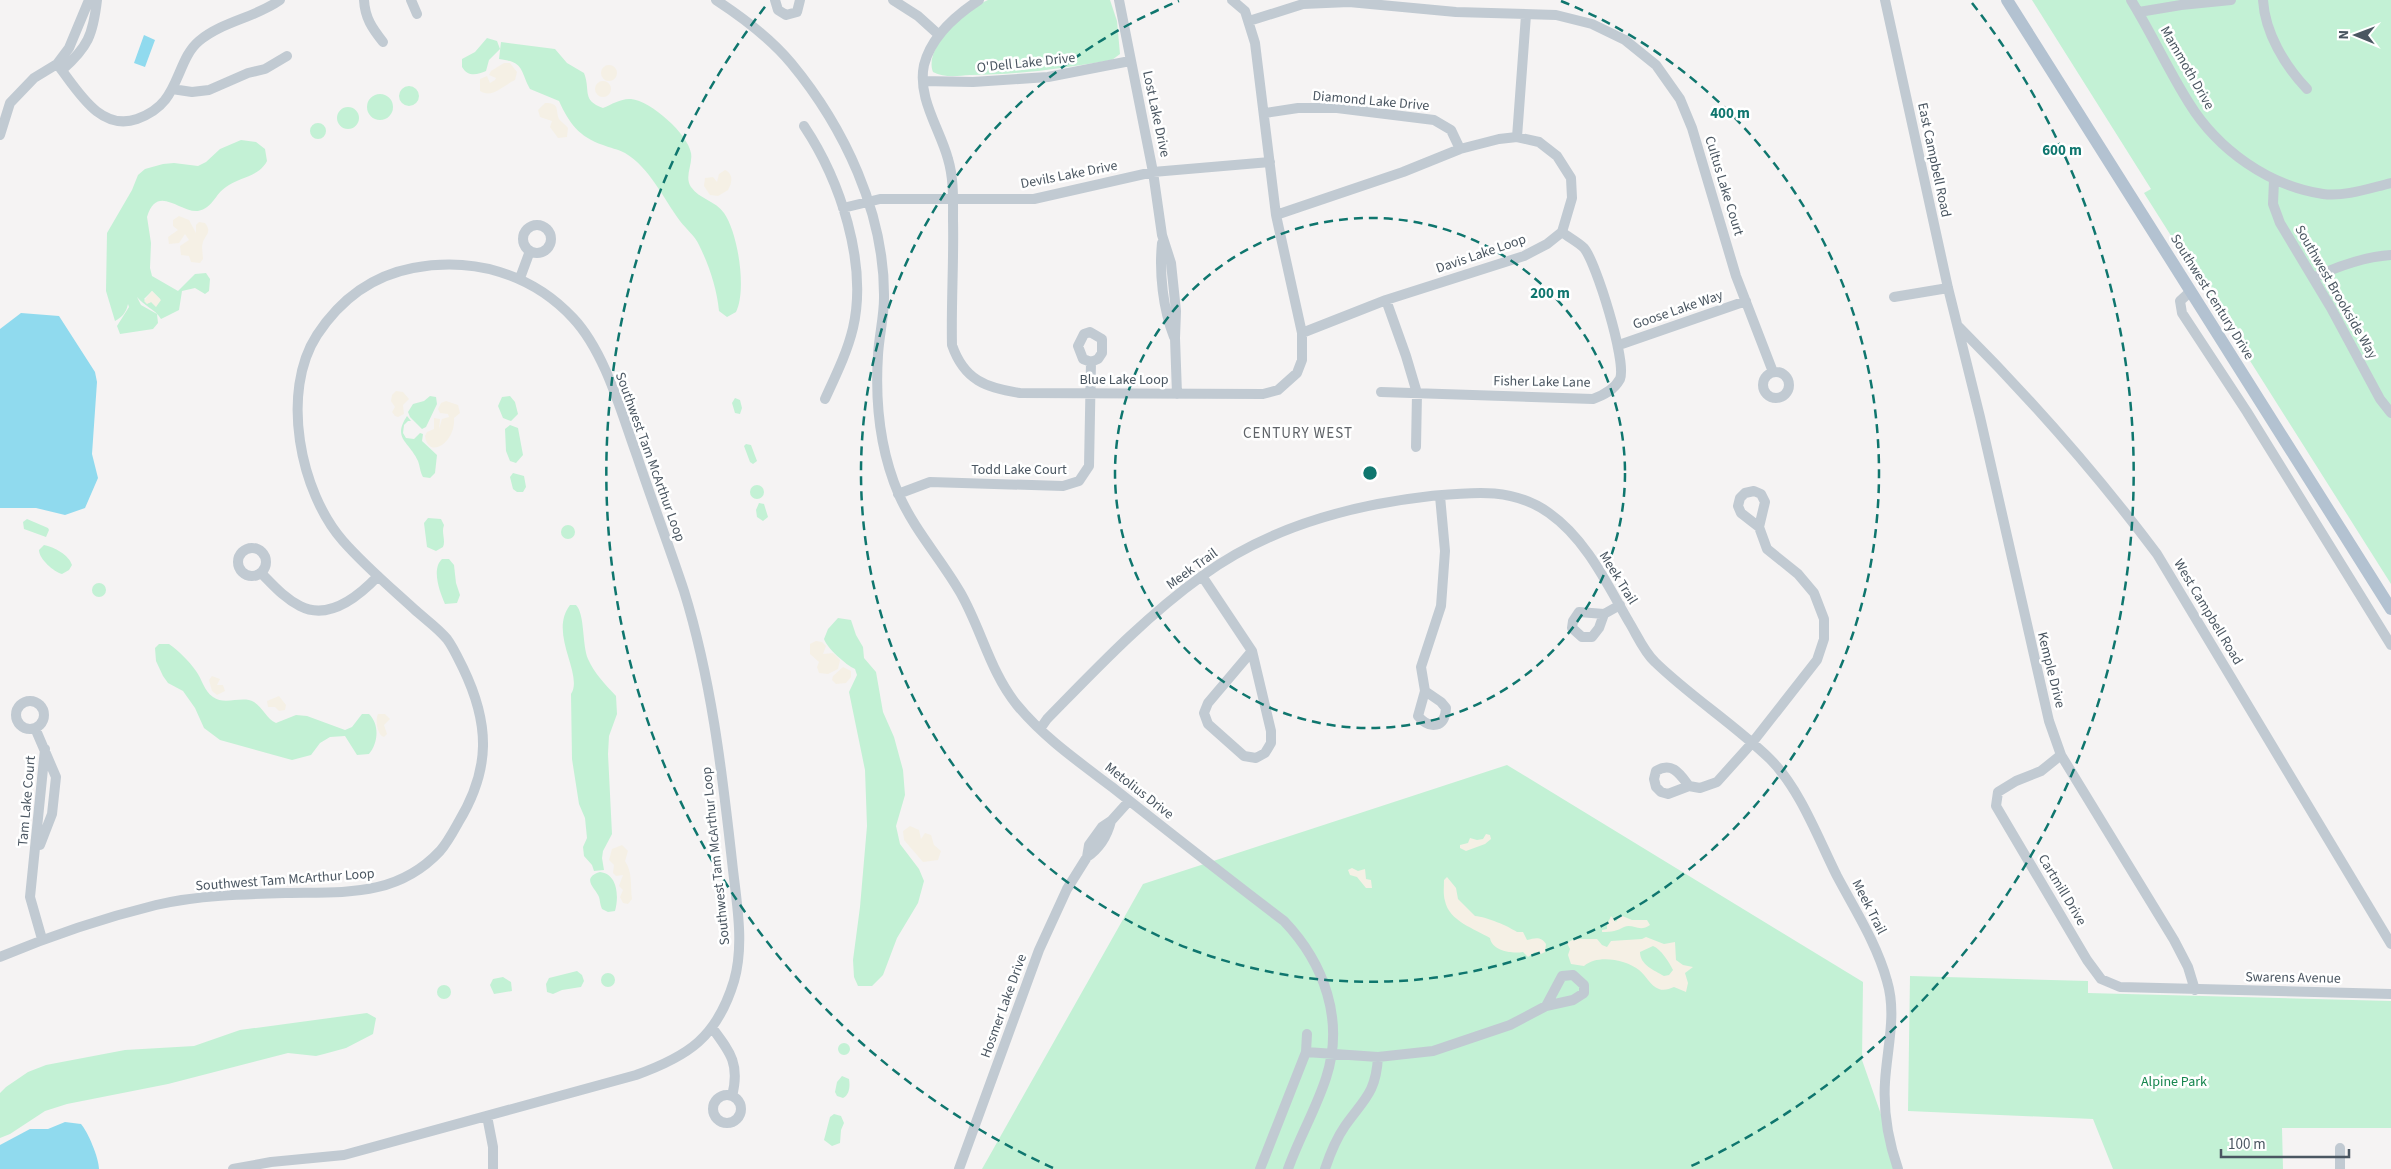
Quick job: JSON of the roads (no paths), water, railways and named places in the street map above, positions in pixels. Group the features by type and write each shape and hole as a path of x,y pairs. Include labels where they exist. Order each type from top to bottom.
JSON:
{"main road":[{"name":"Southwest Century Drive","path":"2007,0 2391,610"}],"street":[{"path":"59,67 89,0"},
{"path":"0,135 10,103 34,78 59,67 79,55 90,38 94,27 97,0"},
{"path":"59,67 94,111 114,122 126,123 149,114 165,101 197,42 220,27 252,16 280,0"},
{"path":"364,0 365,12 371,27 383,42"},
{"path":"411,0 417,14"},
{"name":"Metolius Drive","path":"716,0 748,24 795,68 835,127 868,200 880,248 883,276 884,310 878,361 879,425 898,494 914,525 963,598 1002,682 1015,703 1040,729 1129,801 1284,921 1298,936 1314,960 1328,992 1332,1013 1332,1054 1326,1078 1288,1169"},
{"path":"775,0 778,10 786,15 797,12 800,0"},
{"path":"893,0 918,16 939,35"},
{"name":"Blue Lake Loop","path":"980,0 939,35 928,52 924,66 926,100 948,159 953,200 952,345 956,356 969,376 984,385 1020,393 1263,394 1278,390 1297,373 1302,360 1302,333 1276,215 1255,43 1245,11 1232,0"},
{"name":"Lost Lake Drive","path":"1119,0 1153,172 1162,235 1161,256 1164,295 1170,326 1175,338 1177,394"},
{"name":"East Campbell Road","path":"1885,0 1958,326"},
{"name":"Mammoth Drive","path":"2131,0 2189,104 2210,131 2244,161 2274,180 2325,194 2351,192 2391,184"},
{"path":"2139,12 2181,5 2231,0"},
{"path":"2263,0 2267,24 2272,37 2291,70 2307,90"},
{"name":"Cultus Lake Court","path":"1249,21 1282,9 1323,2 1396,4 1526,15 1556,15 1592,24 1625,40 1656,65 1680,99 1692,128 1736,276 1773,372"},
{"path":"1517,137 1526,15"},
{"path":"172,89 192,92 209,90 248,73 265,68 286,56"},
{"name":"O'Dell Lake Drive","path":"924,81 973,82 1048,77 1130,61"},
{"name":"Diamond Lake Drive","path":"1265,113 1298,108 1336,108 1434,120 1451,130 1460,149"},
{"path":"804,126 819,148 844,208 850,234 856,298 853,326 843,361 825,399"},
{"path":"1276,215 1403,172 1460,149 1517,137 1539,142 1557,156 1571,178 1572,198 1562,232"},
{"name":"Devils Lake Drive","path":"844,208 868,200 1034,199 1153,172 1270,162"},
{"name":"Southwest Brookside Way","path":"2274,180 2273,204 2280,223 2313,278 2380,399 2391,413"},
{"name":"Davis Lake Loop","path":"1302,333 1386,300 1524,256 1546,244 1562,232"},
{"name":"Fisher Lake Lane","path":"1381,392 1593,398 1604,395 1620,378 1622,363 1619,345 1596,275 1584,248 1562,232"},
{"path":"520,278 530,251"},
{"path":"2313,278 2346,264 2391,255"},
{"name":"Southwest Tam McArthur Loop","path":"0,957 42,939 159,904 217,897 281,893 339,893 380,889 411,876 442,850 463,815 481,773 484,750 483,723 474,692 446,638 378,576 340,538 324,514 310,480 299,437 297,406 301,377 309,347 326,322 343,302 364,286 388,274 438,264 469,265 520,278 548,294 578,322 614,390 684,593 696,636 719,753 738,915 739,950 736,975 713,1029 696,1044 667,1063 636,1075 344,1156 233,1169"},
{"path":"1894,297 1948,288"},
{"path":"2191,291 2180,301 2182,313 2247,412 2391,645"},
{"path":"1386,300 1406,356 1416,393 1416,447"},
{"name":"Goose Lake Way","path":"1619,345 1746,301"},
{"name":"Kemple Drive","path":"1958,326 2032,654 2049,721 2061,755 2174,940 2188,967 2195,990"},
{"name":"West Campbell Road","path":"1958,326 1998,366 2120,504 2157,554 2391,944"},
{"name":"Todd Lake Court","path":"898,494 930,482 1063,486 1079,481 1089,466 1092,393 1091,362"},
{"name":"Meek Trail","path":"1040,729 1046,719 1142,626 1202,576 1239,553 1305,523 1341,511 1383,502 1474,491 1500,492 1524,499 1548,512 1568,528 1582,546 1620,605 1652,660 1752,743 1788,780 1876,950 1888,982 1892,1015 1885,1080 1884,1114 1889,1142 1898,1169"},
{"path":"1425,691 1421,668 1440,606 1445,551 1440,496"},
{"path":"1689,786 1700,788 1717,782 1752,743 1818,660 1824,638 1824,619 1814,593 1798,574 1768,549 1759,527"},
{"path":"260,573 284,596 301,607 315,610 333,608 346,603 362,593 378,576"},
{"path":"1202,576 1252,651 1271,731 1271,743 1265,753 1256,758 1244,756 1208,724 1204,713 1208,702 1252,651"},
{"path":"1604,614 1620,605"},
{"name":"Tam Lake Court","path":"35,728 45,749 36,855 30,897 42,939"},
{"name":"Cartmill Drive","path":"2061,755 2041,771 2016,781 1998,792 1996,799 1999,813 2087,960 2101,979 2120,987 2195,990"},
{"name":"Hosmer Lake Drive","path":"959,1169 1039,950 1067,889 1087,857 1096,850 1108,833 1110,822 1129,801"},
{"name":"Swarens Avenue","path":"2195,990 2391,994"},
{"path":"1306,1052 1378,1057 1426,1052 1456,1045 1510,1025 1546,1006"},
{"path":"713,1029 728,1048 736,1066 736,1082 732,1096"},
{"path":"1260,1169 1306,1052 1308,1034"},
{"path":"1325,1169 1336,1140 1372,1090 1377,1074 1378,1057"},
{"path":"487,1116 493,1147 493,1169"},
{"path":"2340,1148 2340,1169"}],"water":[{"path":"144,35 155,40 145,67 134,63"},
{"path":"21,313 59,316 95,372 97,382 92,454 98,478 85,508 65,515 36,508 0,508 0,329"},
{"path":"65,1122 81,1124 84,1128 95,1152 99,1169 0,1169 0,1145 30,1129 48,1129"}],"district":[{"name":"CENTURY WEST","path":"1298,433"}],"park label":[{"name":"Alpine Park","path":"2174,1082"}]}
